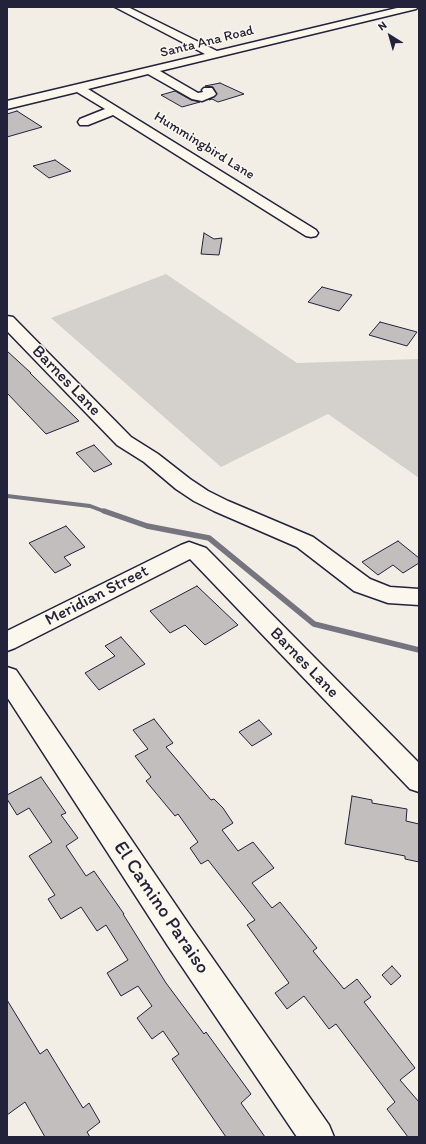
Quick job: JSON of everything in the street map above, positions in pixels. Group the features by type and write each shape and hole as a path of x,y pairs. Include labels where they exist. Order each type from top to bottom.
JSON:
{"street":[{"path":"120,7 216,55"},
{"name":"Santa Ana Road","path":"7,105 413,7"},
{"path":"150,71 165,78 196,97 210,94 208,90"},
{"name":"Hummingbird Lane","path":"79,88 311,233"},
{"path":"84,122 114,110"},
{"name":"Barnes Lane","path":"7,321 124,441 150,458 183,484 201,496 253,521 305,542 362,585 388,595 419,597"},
{"name":"Barnes Lane","path":"188,551 198,553 419,781"},
{"name":"Meridian Street","path":"7,642 188,551"},
{"name":"El Camino Paraiso","path":"7,677 179,936 317,1137"}],"shaded area":[{"path":"166,274 297,363 419,359 419,478 328,414 221,467 51,318"}],"building":[{"path":"220,83 244,94 218,102 212,99 209,100 217,94 213,87 205,86"},
{"path":"175,91 191,100 200,102 182,107 161,95"},
{"path":"17,111 42,127 7,137 7,114"},
{"path":"55,160 71,171 49,178 33,166"},
{"path":"204,233 214,239 222,238 219,255 201,254"},
{"path":"322,287 352,295 339,311 308,302"},
{"path":"380,322 417,332 407,346 369,335"},
{"path":"7,351 79,421 46,434 7,393"},
{"path":"94,445 112,464 94,472 76,453"},
{"path":"66,526 85,547 64,557 71,565 55,573 29,543"},
{"path":"398,541 419,558 419,563 403,573 393,565 378,575 362,562"},
{"path":"197,586 238,625 205,645 185,625 170,633 150,611"},
{"path":"121,637 145,664 99,690 85,673 115,656 105,646"},
{"path":"154,719 173,743 166,747 211,800 214,799 223,808 233,823 222,830 238,851 253,842 274,868 252,883 272,908 280,902 317,948 313,951 344,989 357,979 371,997 364,1002 415,1068 400,1080 419,1102 419,1137 408,1137 387,1109 395,1102 336,1024 329,1029 304,996 287,1009 275,993 289,983 247,925 255,920 208,860 201,864 190,848 198,842 178,814 175,816 146,781 151,777 135,756 148,749 133,730"},
{"path":"259,720 272,734 252,746 239,732"},
{"path":"41,777 66,813 61,815 78,838 66,846 86,876 94,871 124,914 166,983 204,1034 206,1032 251,1094 241,1103 265,1137 226,1137 172,1059 179,1054 163,1031 152,1039 137,1018 152,1006 138,986 121,996 107,973 128,960 106,925 97,931 81,907 61,919 48,899 55,895 29,856 52,842 29,808 17,815 7,799 7,795"},
{"path":"352,796 372,800 372,803 407,809 406,821 419,824 419,862 405,859 405,856 345,844"},
{"path":"392,966 401,976 391,985 382,975"},
{"path":"7,1000 40,1054 47,1049 83,1108 89,1103 100,1122 87,1132 90,1137 45,1137 25,1102 7,1115"}],"waterway":[{"path":"7,496 90,506 106,512"},
{"path":"104,511 147,526 209,538 314,624 419,650"}]}
